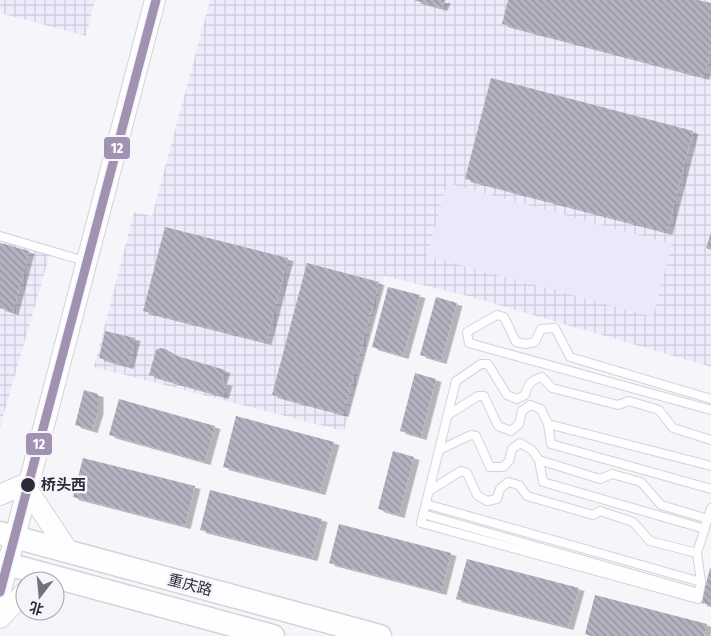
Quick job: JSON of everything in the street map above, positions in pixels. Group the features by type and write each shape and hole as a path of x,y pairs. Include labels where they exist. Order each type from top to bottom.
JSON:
{"main road":[{"name":"重庆路","path":"5,547 69,552 380,636"},
{"name":"重庆路","path":"5,547 66,584 273,636"}],"street":[{"path":"69,552 24,487 78,259 145,0"},
{"path":"0,594 5,547 24,487 155,0"},
{"path":"0,495 24,487"},
{"path":"0,618 15,602"}],"lane":[{"path":"0,236 78,259"},
{"path":"711,400 570,357 555,328 541,329 535,342 526,344 516,342 504,317 497,315 466,332 469,343 711,410"},
{"path":"711,440 673,428 659,410 629,401 618,406 552,388 542,377 532,379 527,386 525,395 516,399 507,395 488,364 481,364 456,381 421,523 698,599 701,582 697,554 711,508"},
{"path":"448,415 478,396 484,396 498,426 510,431 519,424 522,410 530,405 542,409 548,424 551,444 711,489"},
{"path":"548,424 711,466"},
{"path":"439,450 471,435 476,436 490,466 503,467 509,461 512,449 520,443 532,450 540,460 543,482 705,530"},
{"path":"540,460 600,478 612,474 642,482 662,504 708,519"},
{"path":"429,491 461,471 467,472 477,495 486,502 497,499 500,489 508,482 519,485 527,496 593,515 600,511 633,522 650,541 697,554"},
{"path":"426,504 701,582"}],"shaded area":[{"path":"0,0 95,0 86,36 0,13"},
{"path":"210,0 711,0 711,367 468,296 384,276 344,431 94,367 134,212 152,216"},
{"path":"447,183 672,244 653,317 427,256"},
{"path":"0,240 50,254 0,427"}],"building":[{"path":"413,0 445,0 442,8"},
{"path":"508,0 698,0 711,3 711,49 704,77 502,24"},
{"path":"491,78 693,131 667,232 465,179"},
{"path":"165,227 288,258 266,342 143,311"},
{"path":"711,232 711,250 706,248"},
{"path":"0,243 29,251 13,312 0,308"},
{"path":"307,263 379,282 343,414 272,395"},
{"path":"388,287 420,295 403,356 372,347"},
{"path":"436,297 457,303 441,361 420,355"},
{"path":"105,331 135,338 128,366 99,358"},
{"path":"160,348 166,349 174,355 225,370 221,382 227,383 223,396 149,375 156,350"},
{"path":"415,373 436,379 421,437 400,431"},
{"path":"84,390 98,394 98,411 92,430 75,425"},
{"path":"119,399 215,426 205,462 109,435"},
{"path":"236,416 334,442 320,492 223,467"},
{"path":"393,451 414,457 399,515 378,509"},
{"path":"83,458 195,486 185,526 73,497"},
{"path":"210,490 322,519 312,558 200,530"},
{"path":"339,524 451,553 441,592 329,563"},
{"path":"467,559 579,588 568,627 456,599"},
{"path":"711,569 711,605 701,603"},
{"path":"595,595 707,624 704,636 591,636 585,634"}],"transit line":[{"name":"12","path":"0,592 156,0"}],"place":[{"name":"桥头西","path":"28,485"}]}
